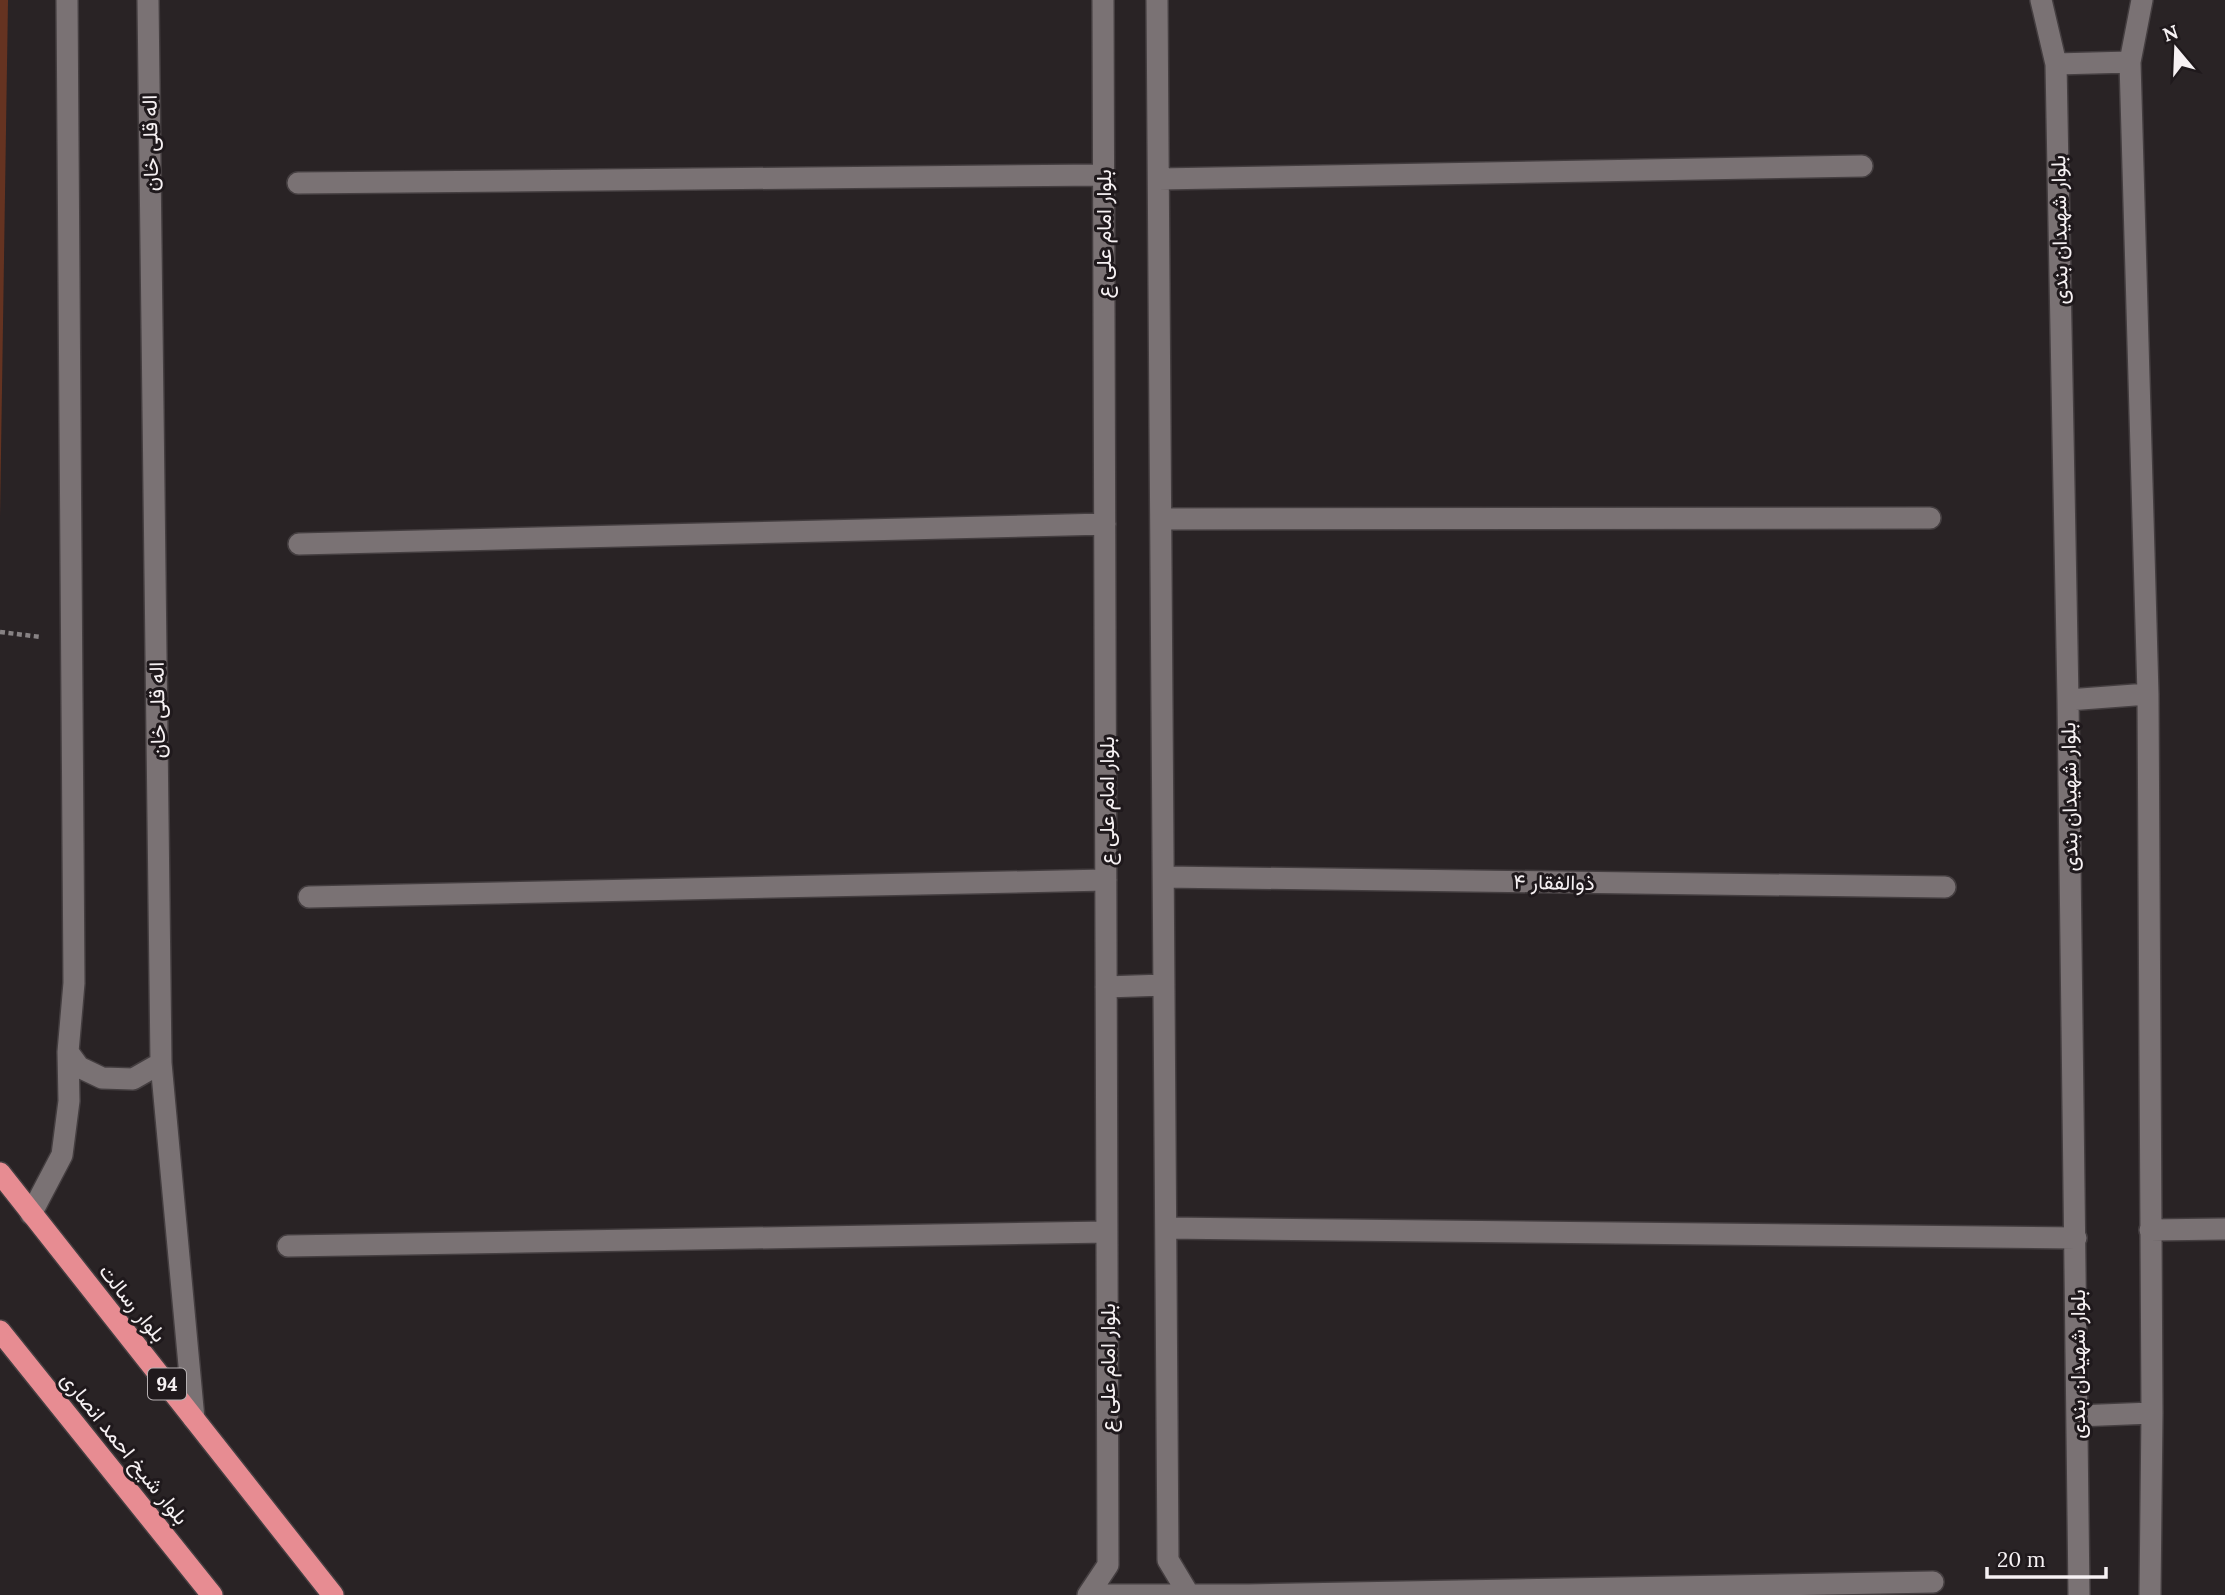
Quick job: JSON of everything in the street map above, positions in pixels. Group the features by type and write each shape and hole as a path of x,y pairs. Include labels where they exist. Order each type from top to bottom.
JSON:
{"highway":[{"name":"بلوار رسالت","path":"0,1174 333,1595"},
{"name":"بلوار شیخ احمد انصاری","path":"0,1331 212,1595"}],"street":[{"path":"31,1214 62,1155 69,1101 68,1052 74,983 67,0"},
{"name":"اله قلی خان","path":"148,0 161,1063 194,1419"},
{"name":"بلوار امام علی ع","path":"1088,1595 1108,1565 1102,0"},
{"path":"1157,0 1168,1560 1189,1595"},
{"name":"بلوار شهیدان بندی","path":"2040,0 2056,64 2068,700 2079,1595"},
{"path":"2142,0 2130,62 2148,694 2152,1413 2150,1595"},
{"path":"2056,64 2130,62"},
{"path":"1158,179 1862,166"},
{"path":"298,183 1103,175"},
{"path":"1161,519 1930,518"},
{"path":"299,544 1105,524"},
{"path":"2068,700 2148,694"},
{"name":"ذوالفقار ۴","path":"1164,877 1945,887"},
{"path":"309,897 1106,880"},
{"path":"1106,987 1164,985"},
{"path":"68,1052 79,1067 102,1078 133,1079 161,1063"},
{"path":"1166,1228 2076,1238"},
{"path":"2150,1230 2225,1229"},
{"path":"288,1246 1107,1232"},
{"path":"2077,1416 2152,1413"},
{"path":"1088,1595 1248,1595 1933,1582"}],"path":[{"path":"0,632 73,641"}],"shaded area":[{"path":"0,0 8,0 0,518"}]}
